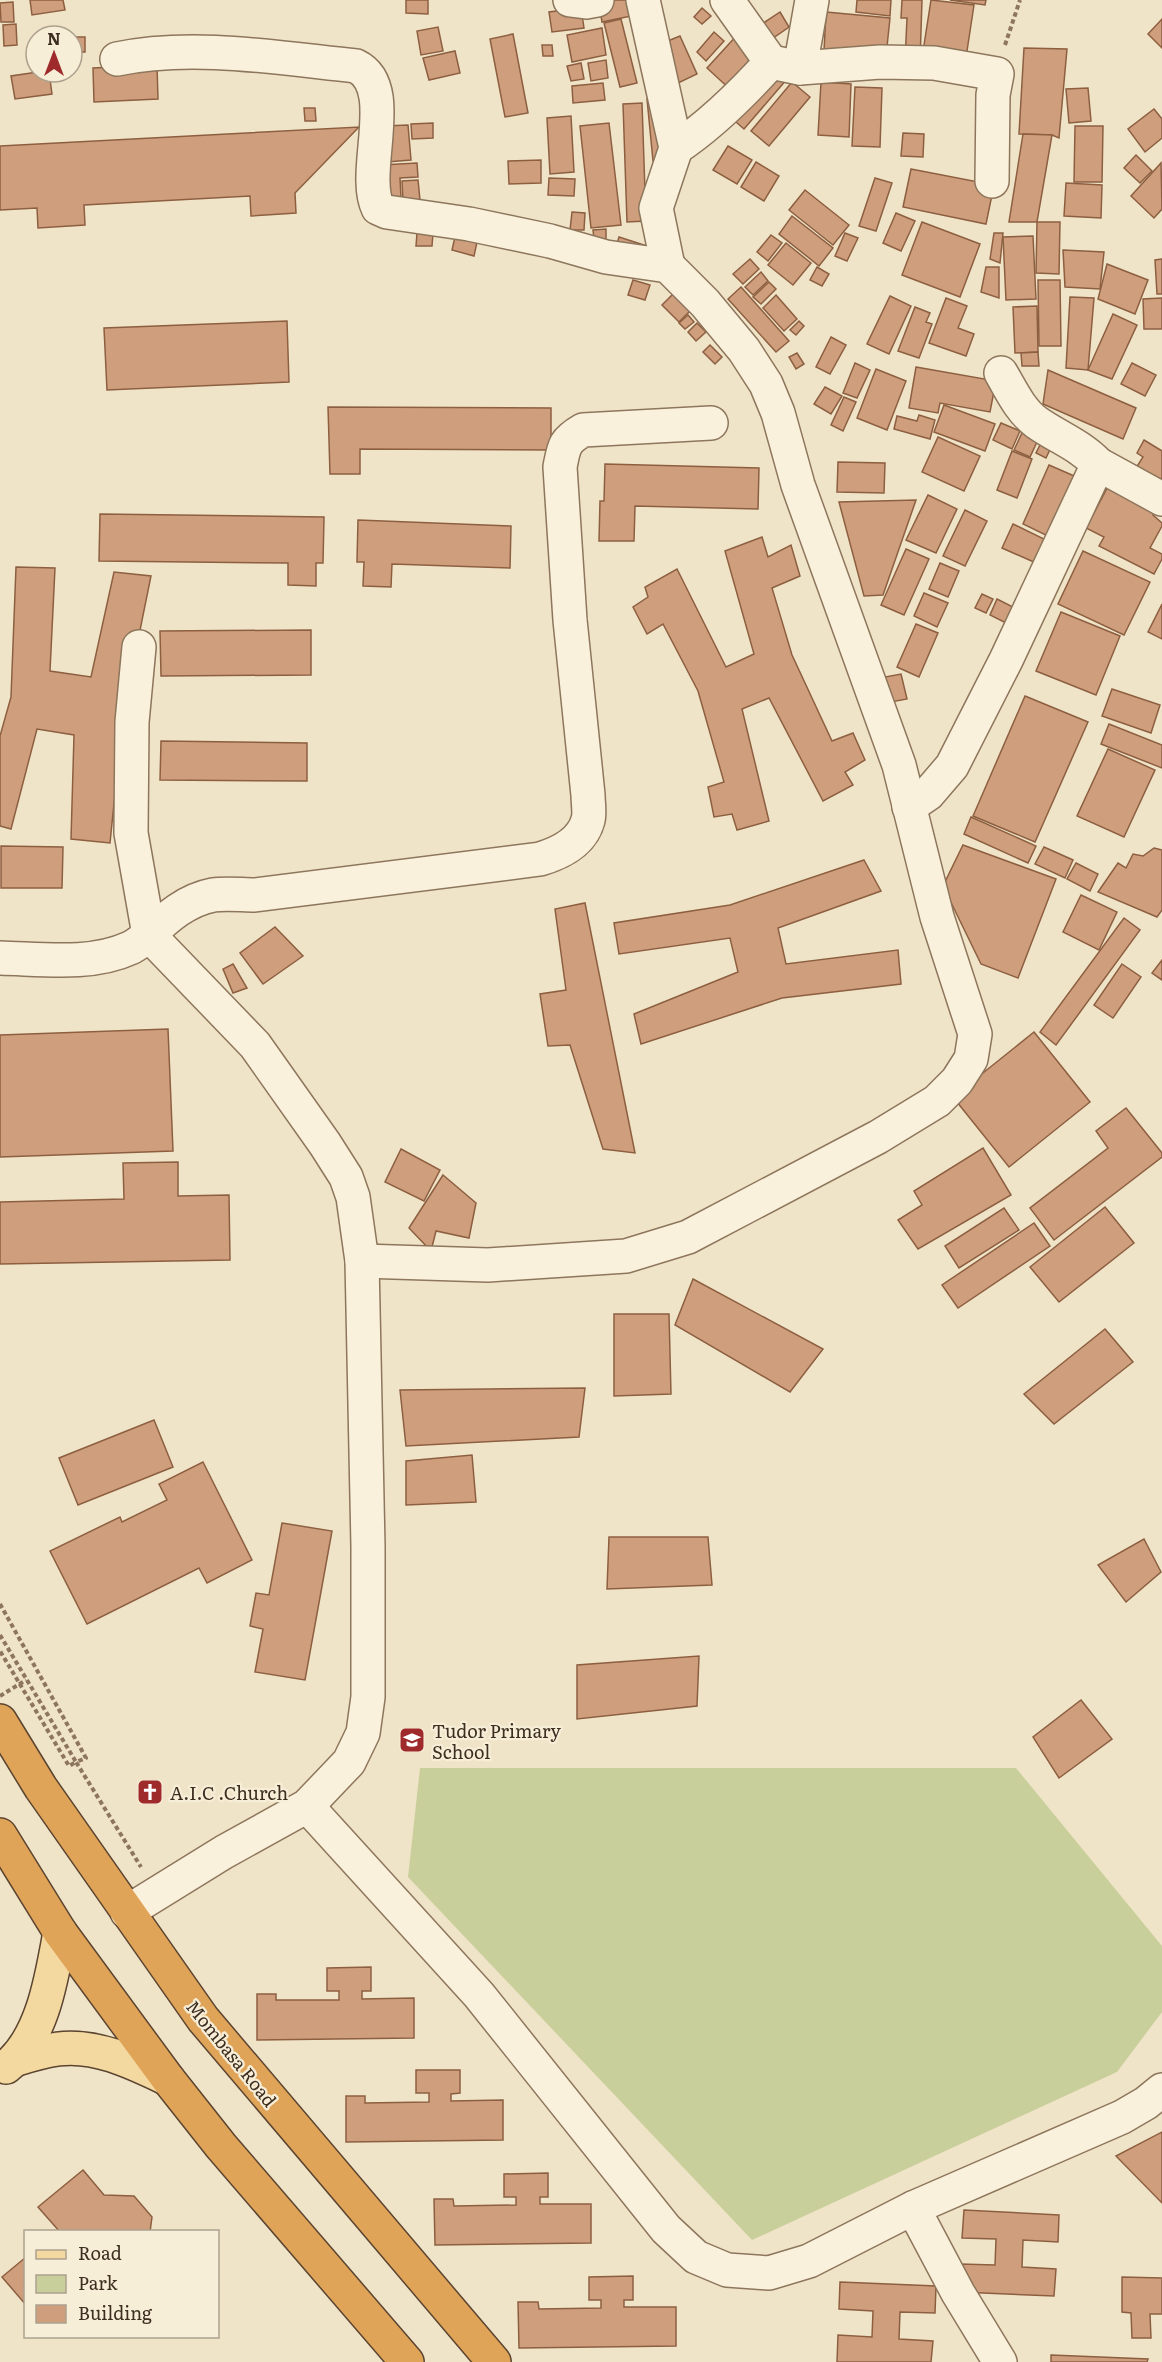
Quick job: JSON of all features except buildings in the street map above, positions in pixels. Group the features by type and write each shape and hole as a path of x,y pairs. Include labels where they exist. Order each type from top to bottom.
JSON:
{"highway":[{"name":"Mombasa Road","path":"0,1721 41,1788 203,2019 494,2362"},
{"path":"0,1835 60,1932 168,2079 221,2146 407,2362"}],"main road":[{"path":"8,2065 41,2016 48,1996 60,1932"},
{"path":"8,2065 59,2049 91,2051 118,2056 168,2079"}],"street":[{"path":"570,0 586,2 597,0"},
{"path":"362,1261 488,1265 626,1256 688,1237 878,1137 937,1101 957,1081 971,1059 975,1034 937,917 899,765 798,485 778,413 766,384 744,350 705,303 668,266 656,208 676,148 643,0"},
{"path":"727,0 785,65"},
{"path":"676,148 698,134 785,65 812,0"},
{"path":"117,58 140,54 181,52 356,66 365,70 372,80 375,93 377,115 372,193 378,208 387,212 469,224 550,241 606,257 668,266"},
{"path":"785,65 934,63 997,74 993,95 992,181"},
{"path":"1001,373 1025,411 1036,421 1083,451 1098,464 1162,499"},
{"path":"0,958 73,960 109,955 131,948 149,935 167,917 187,905 213,895 255,895 540,859 560,853 578,838 588,820 588,795 570,620 560,479 564,444 569,438 583,430 711,423"},
{"path":"909,807 928,794 952,766 1006,660 1098,464"},
{"path":"127,1912 157,1892 307,1806 349,1762 363,1733 368,1697 368,1547 362,1261 354,1197 346,1177 325,1144 255,1045 149,935 132,833 132,722 139,646"},
{"path":"307,1806 479,1995 666,2229 696,2257 727,2270 769,2273 809,2261 913,2208 1122,2117 1146,2103 1162,2090"},
{"path":"913,2208 958,2293 1000,2362"}],"path":[{"path":"997,74 1020,0"},
{"path":"0,1604 86,1758 69,1766 0,1651"},
{"path":"0,1635 157,1892"},
{"path":"0,1696 26,1680"}],"green space":[{"path":"420,1768 1016,1768 1162,1946 1162,2012 1117,2072 752,2240 408,1877"}],"place":[{"name":"Tudor Primary School","path":"412,1740"},
{"name":"A.I.C .Church","path":"150,1792"}]}
